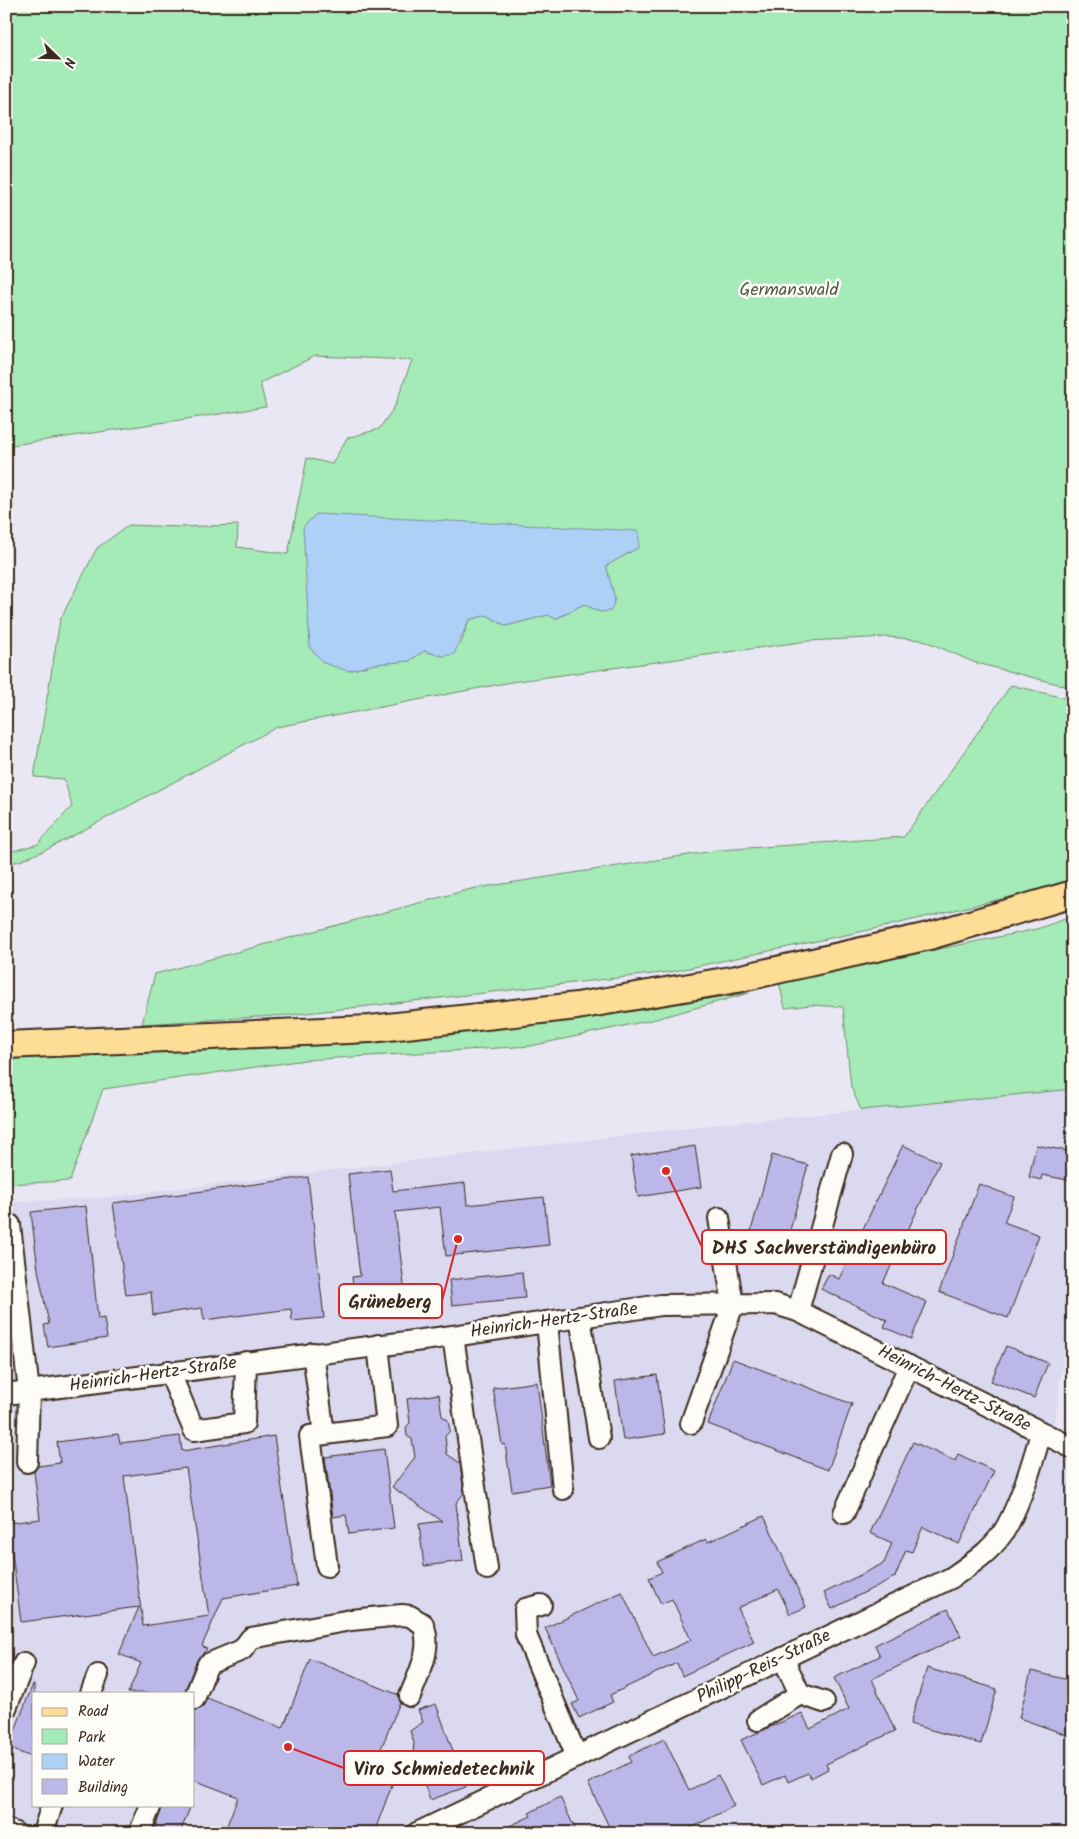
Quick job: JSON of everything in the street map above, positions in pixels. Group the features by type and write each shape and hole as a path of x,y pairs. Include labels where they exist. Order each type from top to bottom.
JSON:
{"main road":[{"path":"6,1045 370,1029 577,1006 737,979 929,936 1073,894"}],"street":[{"path":"798,1311 842,1154"},
{"path":"691,1423 733,1304 719,1218"},
{"path":"10,1225 29,1392 27,1462"},
{"name":"Heinrich-Hertz-Straße","path":"6,1394 169,1371 453,1336 662,1305 775,1304 798,1311 1073,1448"},
{"path":"580,1317 599,1438"},
{"path":"547,1322 563,1489"},
{"path":"453,1336 487,1569"},
{"path":"327,1566 310,1436 387,1426 378,1345"},
{"path":"313,1353 324,1434"},
{"path":"169,1371 194,1430 244,1423 246,1362"},
{"path":"844,1513 909,1366"},
{"name":"Philipp-Reis-Straße","path":"417,1833 951,1578 981,1557 1006,1528 1030,1468 1041,1432"},
{"path":"541,1604 525,1609 526,1635 577,1756"},
{"path":"195,1696 208,1664 242,1650 251,1638 351,1620 402,1615 410,1616 423,1624 428,1640 424,1660 410,1696"},
{"path":"783,1658 800,1694 824,1702"},
{"path":"6,1708 24,1663"},
{"path":"758,1720 800,1694"},
{"path":"43,1833 52,1806"},
{"path":"142,1833 151,1806"},
{"path":"6,1829 15,1833"}],"shaded area":[{"path":"1073,1089 1073,1286 1054,1427 1073,1437 1073,1833 6,1833 6,1202 99,1198 719,1124"}],"green space":[{"name":"Germanswald","path":"6,6 1073,6 1073,688 973,662 923,640 887,637 808,641 511,682 277,727 50,848 20,861 6,864 6,853 38,844 72,806 64,779 34,777 60,620 97,548 129,525 179,527 238,525 237,547 288,554 307,458 332,464 347,438 379,429 395,406 412,360 315,356 260,383 266,407 6,446","holes":["639,547 606,566 615,599 600,612 584,604 556,619 548,615 506,626 487,615 469,620 461,643 442,656 424,651 409,661 375,664 348,671"]},
{"path":"1011,685 1073,700 1073,882 883,927 670,972 289,1015 142,1024 155,974 471,889 720,850 904,837"},
{"path":"1073,916 1073,1089 861,1110 851,1087 843,1007 811,1005 785,1008 779,982 1037,929"},
{"path":"749,993 656,1019 531,1046 305,1060 103,1089 70,1181 6,1184 6,1059 112,1053 576,1018"}],"water":[{"path":"316,514 639,531 639,547 606,566 615,599 611,611 600,612 584,604 555,619 548,615 506,626 487,615 469,620 454,654 442,656 424,651 409,661 375,664 348,671 324,663 310,648 303,527"}],"building":[{"path":"903,1145 940,1162 883,1283 927,1302 911,1339 884,1327 887,1320 821,1289 829,1274 839,1279"},
{"path":"1036,1145 1073,1152 1073,1175 1069,1174 1068,1180 1042,1175 1041,1180 1029,1177"},
{"path":"695,1146 701,1187 638,1197 631,1156"},
{"path":"772,1155 808,1165 785,1248 749,1238"},
{"path":"390,1169 393,1191 465,1183 467,1205 544,1197 549,1245 446,1256 440,1207 395,1212 407,1309 357,1315 352,1277 360,1276 348,1174"},
{"path":"308,1177 324,1318 292,1321 291,1309 204,1320 202,1308 153,1315 151,1292 126,1295 113,1203"},
{"path":"979,1184 1014,1197 1004,1222 1039,1235 1008,1318 939,1292"},
{"path":"86,1206 98,1319 104,1318 107,1338 48,1347 44,1325 49,1324 38,1270 31,1212"},
{"path":"522,1272 525,1298 452,1305 449,1280"},
{"path":"1006,1346 1048,1363 1034,1398 991,1381"},
{"path":"733,1359 852,1404 828,1470 708,1424"},
{"path":"657,1375 665,1434 623,1440 615,1381"},
{"path":"537,1382 550,1485 512,1491 505,1444 502,1445 493,1388"},
{"path":"439,1394 442,1416 448,1420 450,1431 445,1436 447,1454 460,1463 464,1493 456,1503 463,1561 424,1566 419,1524 442,1521 392,1487 415,1457 412,1439 407,1436 406,1427 410,1423 407,1399"},
{"path":"118,1434 120,1443 180,1436 182,1451 274,1436 297,1586 223,1598 202,1646 207,1649 197,1660 184,1692 128,1692 141,1663 119,1654 139,1607 21,1622 8,1523 40,1519 34,1472 38,1466 60,1463 57,1442","holes":["186,1468 209,1616 143,1626 124,1476"]},
{"path":"913,1442 955,1461 958,1454 994,1471 959,1544 923,1527 912,1552 906,1550 895,1577 832,1609 824,1593 884,1563 892,1543 870,1533"},
{"path":"384,1449 394,1528 349,1534 346,1515 333,1517 325,1457"},
{"path":"764,1516 806,1607 790,1614 778,1589 738,1608 754,1642 682,1676 677,1663 610,1695 613,1702 579,1718 572,1704 579,1701 545,1628 622,1592 653,1657 691,1640 672,1599 661,1604 649,1578 662,1572 657,1562 706,1539 708,1542"},
{"path":"948,1609 961,1636 872,1679 895,1731 826,1764 828,1769 811,1778 808,1773 788,1782 785,1775 763,1785 741,1740 802,1713 810,1729 849,1709 834,1678 880,1656 875,1645"},
{"path":"310,1659 399,1695 400,1702 374,1766 396,1774 374,1833 289,1833 270,1825 266,1833 224,1833 238,1797 195,1780 195,1711 202,1708 207,1698 283,1728"},
{"path":"927,1668 997,1689 981,1744 910,1724"},
{"path":"1031,1671 1073,1681 1073,1737 1019,1718"},
{"path":"34,1684 34,1692 32,1692 32,1757 8,1748"},
{"path":"436,1704 466,1787 430,1800 413,1752 414,1743 410,1731 423,1722 418,1710"},
{"path":"664,1739 689,1790 718,1775 734,1806 681,1833 612,1833 588,1783 631,1762 629,1756"},
{"path":"560,1797 577,1833 494,1833 531,1816 529,1813"},
{"path":"163,1806 191,1806 180,1833 154,1831"}],"place":[{"name":"DHS Sachverständigenbüro","path":"666,1171"},
{"name":"Grüneberg","path":"458,1239"},
{"name":"Viro Schmiedetechnik","path":"288,1747"}]}
